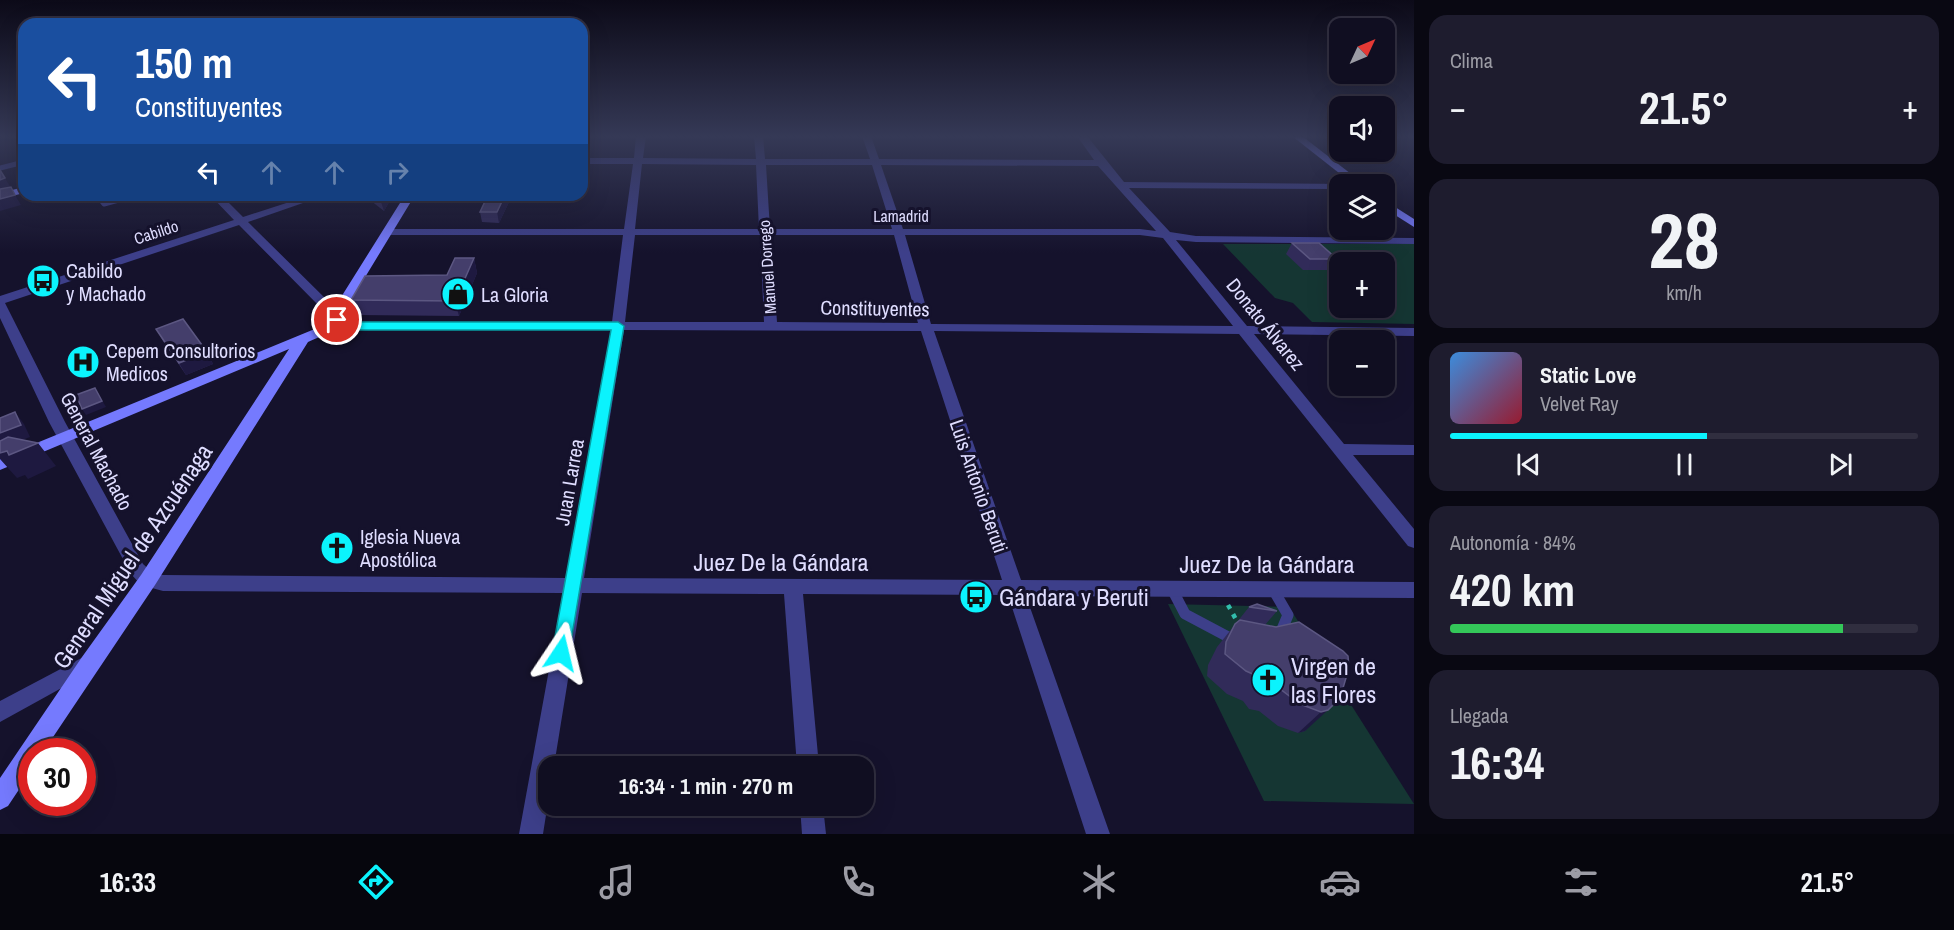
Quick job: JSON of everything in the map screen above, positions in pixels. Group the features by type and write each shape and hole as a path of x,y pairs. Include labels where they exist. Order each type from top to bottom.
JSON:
{"street":[{"name":"Juan Larrea","path":"531,834 618,326 636,175"},
{"name":"Manuel Dorrego","path":"761,175 771,326"},
{"name":"Luis Antonio Beruti","path":"879,175 899,232 926,328 1098,834"},
{"name":"Donato Álvarez","path":"1112,175 1166,235 1414,541"},
{"path":"1121,185 1329,186"},
{"path":"0,196 18,192"},
{"path":"220,201 327,307 337,320"},
{"name":"Cabildo","path":"0,300 303,201"},
{"path":"0,464 327,329 337,320 344,302 406,201"},
{"path":"1395,211 1414,224"},
{"name":"Lamadrid","path":"388,232 1140,232 1196,239 1414,241"},
{"name":"General Machado","path":"0,305 65,437 137,569 148,580"},
{"name":"Constituyentes","path":"337,320 348,326 771,326 1414,332"},
{"name":"General Miguel de Azcuénaga","path":"0,798 89,663 148,580 303,339"},
{"path":"1341,449 1414,450"},
{"name":"Juez De la Gándara","path":"148,580 163,583 1414,591"},
{"path":"793,588 807,756"},
{"path":"0,712 89,663"},
{"path":"813,816 814,834"}],"lane":[{"path":"102,201 104,204 115,201"},
{"path":"1172,589 1185,614 1219,633 1236,640 1249,642"},
{"path":"1271,641 1278,637 1288,615 1273,590"}],"path":[{"path":"1228,604 1249,642"}],"green space":[{"path":"1223,244 1414,244 1414,324 1312,322 1293,303 1275,298"},
{"path":"1168,604 1289,607 1414,804 1264,801"}],"building":[{"path":"11,187 15,195 0,199 0,189"},
{"path":"485,201 502,201 497,212 480,212"},
{"path":"1292,243 1319,243 1329,252 1329,259 1310,259"},
{"path":"455,258 474,258 455,301 351,300 365,276 447,275"},
{"path":"183,319 207,352 179,363 156,329"},
{"path":"95,388 102,401 82,409 76,395"},
{"path":"15,412 21,425 0,433 0,418"},
{"path":"8,437 38,443 9,455 7,451 0,453 0,441"},
{"path":"1257,604 1277,611 1249,607"},
{"path":"1240,620 1276,627 1299,622 1343,651 1348,656 1349,668 1343,688 1336,694 1333,705 1321,712 1300,704 1280,689 1270,687 1264,679 1246,671 1225,654 1226,642 1235,624"}],"place":[{"name":"Cabildo y Machado","path":"43,281"},
{"name":"La Gloria","path":"458,294"},
{"name":"Cepem Consultorios Medicos","path":"83,362"},
{"name":"Iglesia Nueva Apostólica","path":"337,548"},
{"name":"Gándara y Beruti","path":"976,597"},
{"name":"Virgen de las Flores","path":"1268,680"}],"route":[{"path":"337,320 348,326 618,326 561,653"}]}
